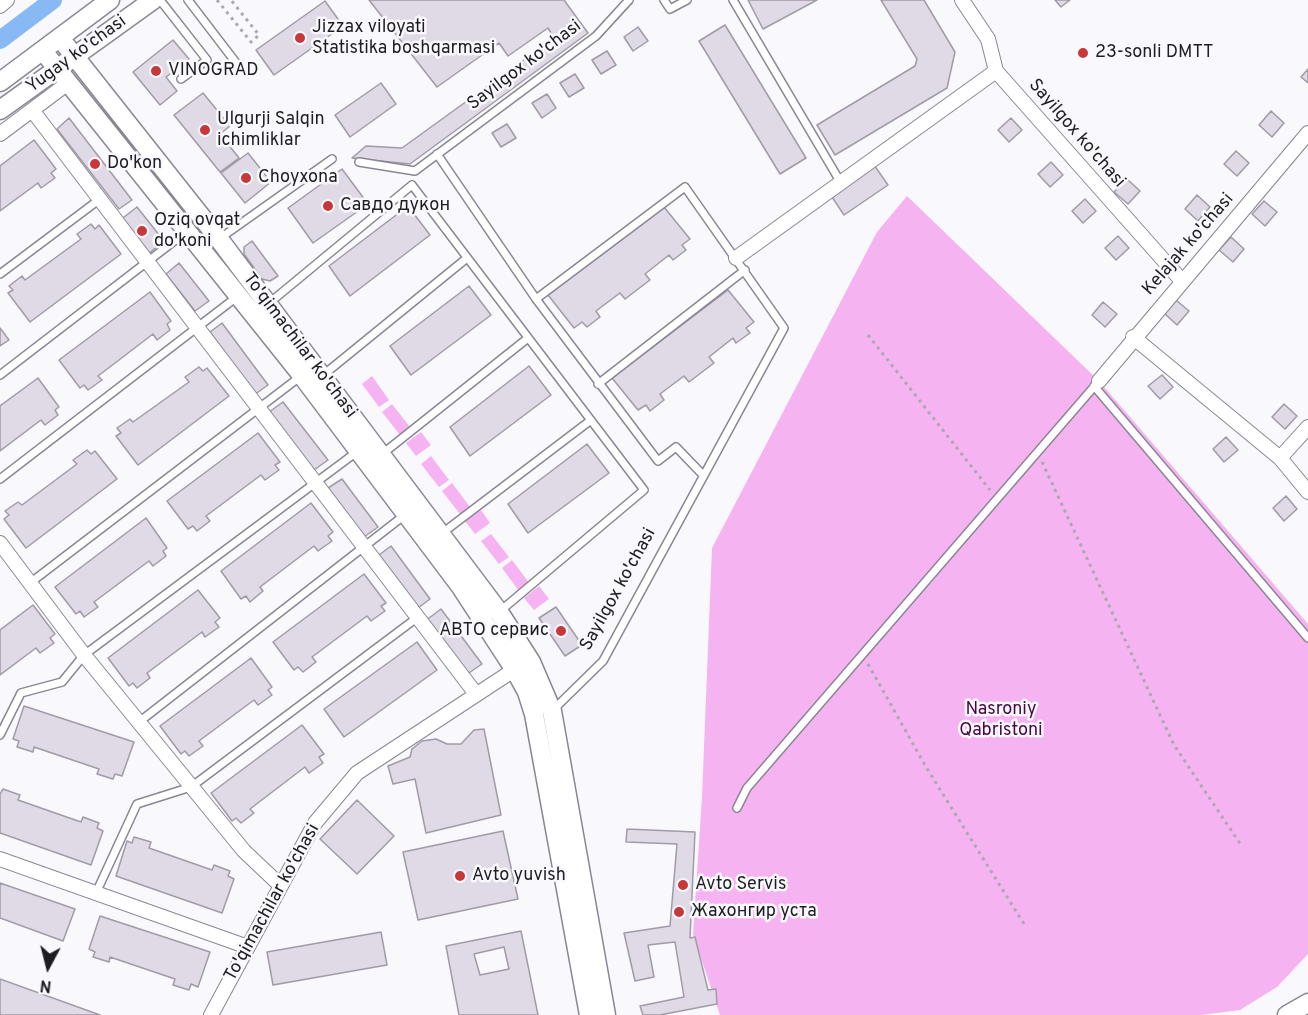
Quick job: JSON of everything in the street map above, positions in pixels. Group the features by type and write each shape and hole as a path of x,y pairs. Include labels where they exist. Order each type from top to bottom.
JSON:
{"main road":[{"name":"Yugay ko'chasi","path":"0,82 110,0"},
{"name":"Yugay ko'chasi","path":"0,110 63,76 74,56 153,0"},
{"name":"To'qimachilar ko'chasi","path":"60,38 219,239 499,612 522,665 534,714 589,1015"},
{"name":"To'qimachilar ko'chasi","path":"43,51 302,376 522,665 552,711 606,1015"},
{"path":"1287,1015 1308,1003"}],"street":[{"path":"0,6 7,0"},
{"name":"Sayilgox ko'chasi","path":"962,0 987,39 996,71 1182,281"},
{"path":"736,258 996,71"},
{"path":"0,134 32,110 63,76"},
{"path":"32,110 476,694"},
{"name":"Kelajak ko'chasi","path":"1096,383 1308,133"},
{"path":"1133,337 1280,458 1308,492"},
{"path":"1280,458 1308,426"},
{"path":"0,543 84,655 191,787 244,851 281,886"},
{"name":"To'qimachilar ko'chasi","path":"211,1015 315,823 357,773 522,665"},
{"path":"0,859 248,947"}],"lane":[{"path":"160,0 207,60 181,79"},
{"path":"188,0 237,64"},
{"name":"Sayilgox ko'chasi","path":"359,162 415,171 596,36 629,0"},
{"path":"664,0 670,9 687,0"},
{"path":"733,0 841,183"},
{"path":"437,154 536,299 658,461 676,447 703,475"},
{"path":"219,239 332,159"},
{"path":"268,304 412,185 644,490 499,612"},
{"name":"Sayilgox ko'chasi","path":"536,299 685,187 784,328 603,661 552,711"},
{"path":"0,274 100,199"},
{"path":"0,375 187,232"},
{"path":"322,376 467,258"},
{"path":"598,384 745,270"},
{"path":"0,479 238,296"},
{"path":"381,455 528,338"},
{"path":"30,584 302,376"},
{"path":"737,808 747,788 1096,383 1308,638"},
{"path":"441,534 591,420"},
{"path":"0,735 21,693 62,682 84,655 358,451"},
{"path":"139,722 406,514"},
{"path":"96,893 137,804 191,787 418,617"}],"path":[{"path":"217,0 251,42 259,35 231,0"},
{"path":"868,335 996,498"},
{"path":"1037,451 1174,745 1242,845"},
{"path":"863,655 926,767 1024,924"}],"green space":[{"name":"Nasroniy Qabristoni","path":"907,196 1099,381 1308,624 1308,954 1277,987 1240,1010 1201,1015 720,1015 693,934 702,797 712,548 877,232"},
{"path":"372,376 389,400 379,407 362,384"},
{"path":"392,404 410,427 400,435 382,412"},
{"path":"421,432 431,445 416,456 406,443"},
{"path":"431,456 449,480 439,487 421,464"},
{"path":"452,483 470,507 460,514 442,491"},
{"path":"481,510 490,523 475,534 465,521"},
{"path":"491,534 509,557 499,564 481,541"},
{"path":"512,560 530,584 519,591 502,568"},
{"path":"539,586 549,599 534,610 524,598"}],"building":[{"path":"369,0 564,0 588,33 410,164 352,158 366,146 402,148 554,38 548,28 508,56 499,43 437,87"},
{"path":"748,0 817,0 763,29"},
{"path":"881,0 924,0 955,52 947,88 835,155 817,125 915,66 917,59"},
{"path":"1055,0 1070,0 1061,7"},
{"name":"Jizzax viloyati Statistika boshqarmasi","path":"325,1 343,26 274,75 256,50"},
{"path":"725,25 806,158 780,174 699,41"},
{"path":"638,27 648,41 633,51 624,37"},
{"path":"173,40 189,59 166,77 177,91 160,105 133,72"},
{"path":"607,51 616,65 601,74 592,60"},
{"path":"1308,69 1308,83 1301,77"},
{"path":"575,74 584,88 569,97 560,83"},
{"name":"Jizzax viloyati Statistika boshqarmasi","path":"381,83 396,104 350,137 335,115"},
{"name":"Ulgurji Salqin ichimliklar","path":"203,93 230,126 220,134 239,158 220,172 174,115"},
{"path":"547,94 556,108 542,118 532,103"},
{"path":"1271,111 1284,123 1272,137 1259,125"},
{"name":"Do'kon","path":"69,118 132,200 119,209 57,129"},
{"path":"1011,118 1022,130 1009,142 998,130"},
{"path":"507,124 516,138 501,147 492,133"},
{"path":"34,140 56,169 51,173 55,178 41,188 38,183 0,211 0,166"},
{"path":"1236,151 1249,163 1237,176 1224,164"},
{"name":"Choyxona","path":"248,153 271,182 245,203 221,173"},
{"path":"1051,162 1063,175 1050,187 1038,174"},
{"path":"874,165 888,185 844,215 830,194"},
{"name":"Cавдо дукон","path":"342,169 368,204 313,243 288,208"},
{"path":"1127,179 1140,191 1128,204 1114,192"},
{"path":"1197,195 1210,207 1198,221 1185,209"},
{"path":"1085,199 1096,211 1083,223 1072,211"},
{"path":"1264,201 1277,212 1265,226 1252,214"},
{"path":"408,206 430,235 350,296 329,266"},
{"name":"Oziq ovqat do'koni","path":"137,207 164,241 147,255 119,221"},
{"path":"664,207 690,239 682,245 686,250 673,260 669,255 645,274 650,280 625,299 620,293 596,311 600,317 587,327 582,322 574,328 548,295"},
{"path":"91,224 95,229 99,225 121,254 30,322 8,293 13,290 9,286 22,276 25,280 81,239 77,234"},
{"path":"1118,236 1129,248 1116,260 1105,248"},
{"path":"1231,237 1244,249 1233,262 1219,250"},
{"path":"252,241 278,276 270,281 262,279 244,254 244,247"},
{"path":"179,263 209,301 195,311 166,274"},
{"path":"469,286 491,315 411,375 390,346"},
{"path":"728,290 754,322 746,328 750,333 736,343 733,338 709,357 714,363 689,382 684,376 660,394 664,400 650,411 646,405 638,410 612,378"},
{"path":"150,292 171,321 167,324 170,330 157,340 153,334 98,376 102,380 88,390 84,385 80,388 59,360"},
{"path":"1176,300 1189,311 1177,325 1164,313"},
{"path":"1103,302 1117,314 1105,327 1092,315"},
{"path":"222,323 268,385 254,395 210,332"},
{"path":"0,328 9,340 0,346"},
{"path":"529,366 551,395 470,456 450,427"},
{"path":"199,367 203,371 207,368 229,396 138,465 116,436 121,433 117,428 130,419 133,422 189,382 185,377"},
{"path":"1162,375 1173,387 1160,399 1148,386"},
{"path":"38,378 59,407 55,410 58,415 45,425 41,420 0,451 0,406"},
{"path":"283,402 328,460 314,470 269,412"},
{"path":"1284,404 1297,416 1285,429 1272,417"},
{"path":"258,433 280,462 275,465 279,470 265,480 261,475 206,516 210,521 197,531 193,526 188,529 167,501"},
{"path":"1226,437 1238,450 1224,462 1213,449"},
{"path":"587,444 609,473 528,533 508,504"},
{"path":"87,450 91,454 95,451 117,479 26,548 4,519 9,515 5,511 18,502 22,505 77,464 73,460"},
{"path":"342,479 378,527 364,537 328,488"},
{"path":"1286,496 1297,509 1284,521 1273,508"},
{"path":"311,503 333,532 328,536 332,541 318,551 314,546 260,587 263,591 250,602 246,596 241,599 221,571"},
{"path":"146,518 167,548 163,551 166,556 153,566 149,561 94,602 98,607 84,617 80,611 76,614 55,587"},
{"path":"391,546 430,599 418,608 379,555"},
{"path":"364,574 386,603 381,606 385,611 371,621 367,616 312,657 316,662 303,672 298,667 294,670 273,642"},
{"path":"198,590 220,618 215,622 219,627 205,637 202,632 147,673 150,678 137,688 133,683 129,686 108,658"},
{"path":"33,605 55,634 50,638 54,643 40,653 36,648 0,675 0,630"},
{"name":"АВТО сервис","path":"556,607 582,645 565,656 539,618"},
{"path":"441,609 482,664 466,675 425,621"},
{"path":"417,642 437,670 344,737 324,709"},
{"path":"251,658 272,687 268,690 272,695 258,705 254,700 199,741 203,746 189,756 185,751 181,754 160,726"},
{"path":"24,706 134,742 122,776 115,774 113,779 97,774 99,769 34,747 33,752 17,747 19,741 13,739"},
{"path":"302,725 324,754 319,757 323,763 309,773 305,767 250,809 254,813 241,823 236,818 232,821 211,793"},
{"path":"484,729 501,815 426,833 415,779 393,784 388,766 410,757 412,749 422,741 436,739 447,744 461,744 474,730"},
{"path":"3,789 20,795 18,800 81,822 83,817 99,823 97,828 103,831 91,865 0,833 0,794"},
{"path":"357,800 394,836 357,874 320,839"},
{"name":"Avto Servis","path":"627,829 695,832 690,938 695,937 708,990 716,989 717,1004 660,1015 643,1015 640,1006 684,997 675,942 648,945 654,977 635,981 624,933 670,926 677,844 626,842"},
{"name":"Avto yuvish","path":"503,831 518,899 418,920 403,852"},
{"path":"134,837 151,842 149,848 212,870 214,865 230,871 228,876 234,879 222,913 116,876 127,841 132,843"},
{"path":"0,883 75,909 63,941 0,918"},
{"path":"100,916 210,952 198,987 191,984 189,990 173,985 175,979 110,957 109,962 93,957 95,952 89,949"},
{"path":"521,931 538,1015 459,1015 446,946"},
{"path":"381,932 387,965 273,985 267,952"},
{"path":"504,947 509,969 480,975 474,954"},
{"path":"0,979 100,1015 0,1015"}],"waterway":[{"path":"0,40 53,0"}],"place":[{"name":"Jizzax viloyati Statistika boshqarmasi","path":"300,38"},
{"name":"23-sonli DMTT","path":"1083,53"},
{"name":"VINOGRAD","path":"156,71"},
{"name":"Ulgurji Salqin ichimliklar","path":"205,130"},
{"name":"Do'kon","path":"95,164"},
{"name":"Choyxona","path":"246,178"},
{"name":"Cавдо дукон","path":"328,206"},
{"name":"Oziq ovqat do'koni","path":"142,231"},
{"name":"АВТО сервис","path":"561,631"},
{"name":"Avto yuvish","path":"460,876"},
{"name":"Avto Servis","path":"683,885"},
{"name":"Жахонгир уста","path":"679,912"}]}
